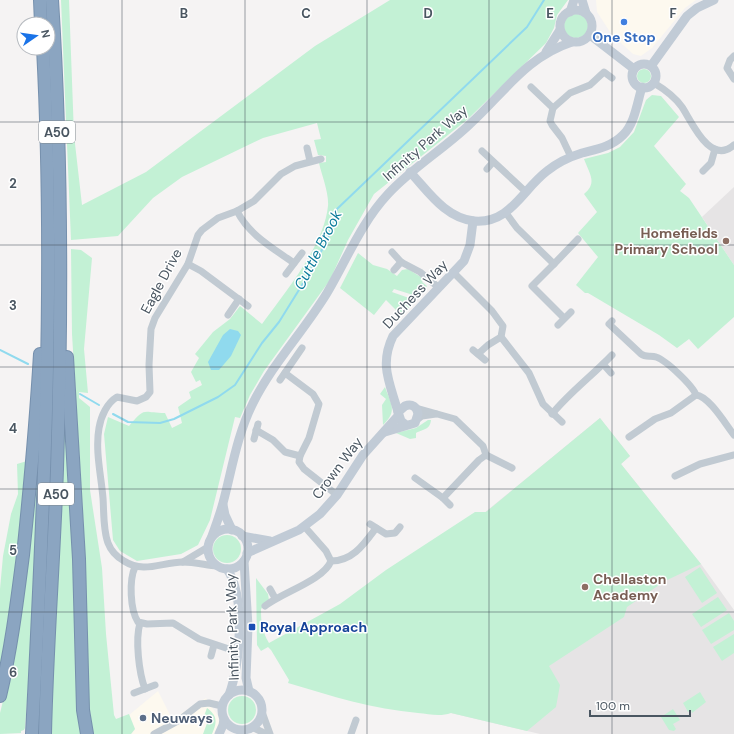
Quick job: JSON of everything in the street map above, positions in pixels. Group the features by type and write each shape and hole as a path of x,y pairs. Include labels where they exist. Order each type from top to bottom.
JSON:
{"highway":[{"path":"40,0 41,16"},
{"name":"A50","path":"45,734 57,467 60,272 57,108 52,0"},
{"name":"A50","path":"32,734 46,432 48,259 46,109 43,56"},
{"path":"0,696 11,639 28,504 48,259"},
{"path":"60,272 79,559 83,710 87,734"}],"street":[{"path":"570,12 574,0"},
{"path":"582,0 586,13 593,24 590,35 582,41 572,42 564,38 560,30 562,19 570,12 578,10 586,13"},
{"path":"651,66 687,16 697,8 714,0"},
{"name":"Infinity Park Way","path":"546,52 560,30"},
{"path":"590,35 634,69"},
{"name":"Infinity Park Way","path":"212,536 223,504 240,435 253,404 260,390 321,302 374,210 410,172 457,136 519,74 546,52 572,42"},
{"path":"734,56 730,60 727,68 734,79"},
{"path":"640,64 651,66 656,72 654,83 648,87 642,87 633,80 634,69 640,64"},
{"path":"571,157 562,138 550,121 553,108 570,93 590,85 601,69 612,78"},
{"path":"654,83 674,97 700,137 715,149 725,150 734,145"},
{"path":"531,87 553,108"},
{"path":"410,172 441,206 460,217 473,221 486,220 506,213 546,172 571,157 611,144 624,135 633,119 642,87"},
{"path":"307,148 310,161"},
{"path":"703,171 710,163 715,149"},
{"path":"482,151 526,192"},
{"name":"Eagle Drive","path":"135,567 118,557 108,543 105,530 98,454 99,429 103,415 112,399 121,396 137,401 146,397 150,392 149,365 152,329 160,307 188,264 198,235 202,230 218,218 237,211 254,201 281,174 295,166 321,159"},
{"path":"487,169 493,162"},
{"path":"237,211 243,222 252,232 294,264"},
{"path":"506,213 518,228 554,264"},
{"name":"Duchess Way","path":"398,414 385,367 390,341 438,287 454,273 464,261 468,253 473,221"},
{"path":"564,318 532,286 578,239"},
{"path":"392,252 401,262 420,272 438,287"},
{"path":"286,274 302,253"},
{"path":"394,270 401,262"},
{"path":"188,264 201,271 248,306"},
{"path":"454,273 502,322 503,330 501,337 475,352 485,360"},
{"path":"228,315 239,299"},
{"path":"558,325 571,312"},
{"path":"612,321 609,324 641,354 646,357 656,357 690,385 696,395 700,396 710,405 734,435"},
{"path":"501,337 529,373 540,399 552,414 562,422"},
{"path":"280,380 302,348"},
{"path":"552,414 570,394 612,355"},
{"path":"603,364 611,373"},
{"path":"285,373 313,394 319,404 309,438 300,456 299,462 304,469 337,495"},
{"name":"Duchess Way","path":"391,387 406,405"},
{"path":"629,436 655,419 671,413 696,395"},
{"path":"406,405 450,417 460,423 483,446 486,455 512,468"},
{"name":"Crown Way","path":"246,557 270,541 288,535 304,526 320,514 337,495 363,455 406,405"},
{"path":"416,408 418,419"},
{"path":"398,414 401,422 406,425"},
{"name":"Crown Way","path":"383,433 413,424 422,416 436,414"},
{"path":"630,426 635,432"},
{"path":"254,438 257,427 285,452 300,456"},
{"path":"443,498 479,460 486,455"},
{"path":"675,476 704,463 734,455"},
{"path":"415,478 443,498 450,505"},
{"name":"Infinity Park Way","path":"223,504 225,516 232,530"},
{"path":"370,524 386,534 396,533 400,527"},
{"path":"304,526 326,551 331,561"},
{"path":"331,561 338,561 357,552 376,528"},
{"path":"217,566 209,556 208,547 212,536 223,530 232,530 242,536 247,544 246,557 237,566 227,569 217,566 183,562 151,568 135,567 131,582 134,612 135,618 140,623 173,623 214,645 226,648"},
{"name":"Crown Way","path":"242,536 270,541"},
{"path":"183,562 208,547"},
{"name":"Infinity Park Way","path":"246,557 248,619 246,678 249,691"},
{"path":"265,606 275,598 290,592 322,572 328,567 331,561"},
{"name":"Infinity Park Way","path":"227,569 235,585 239,623 236,671 229,694"},
{"path":"270,589 275,598"},
{"path":"140,623 137,632 140,677 145,688"},
{"path":"211,656 214,645"},
{"path":"134,693 155,685"},
{"path":"219,734 224,718 222,706 229,694 239,690 249,691 259,699 270,734"},
{"path":"154,734 178,721 188,712 203,703 222,706"},
{"path":"245,730 258,722 262,712"},
{"path":"224,718 232,728 266,734"},
{"path":"352,734 356,720"}],"shaded area":[{"path":"596,0 696,0 685,8 652,48 641,56 633,54 612,35 597,12"},
{"name":"Homefields Primary School","path":"734,187 734,265 702,217"},
{"name":"Chellaston Academy","path":"600,418 630,456 621,464 701,564 734,610 734,734 540,734 451,713 428,559"},
{"path":"158,691 172,719 206,698 218,716 219,723 214,734 131,734 135,729 129,715"}],"green space":[{"path":"61,0 69,0 74,135 82,205 146,172 315,46 390,0 568,0 557,15 554,28 546,43 468,119 374,194 348,240 330,280 264,371 250,395 240,418 235,417 210,520 198,545 181,554 137,561 120,551 113,540 104,434 108,417 129,426 142,413 165,413 172,428 182,423 178,407 191,398 189,392 202,385 200,380 196,382 191,372 199,358 195,354 213,332 230,319 240,306 262,324 292,283 311,252 325,221 328,206 326,190 319,163 326,162 326,156 318,155 314,140 321,139 317,123 263,138 182,177 153,198 118,236 71,240"},
{"path":"576,14 581,15 587,21 587,31 581,37 576,38 571,37 565,31 564,26 565,21 571,15"},
{"path":"641,69 647,69 651,73 651,79 647,83 641,83 637,79 637,73"},
{"path":"652,95 661,96 679,117 654,146 686,184 680,191 689,198 734,265 734,317 698,349 689,339 677,348 659,335 588,293 585,293 576,285 598,257 578,233 597,212 584,194 591,186 591,178 584,159 608,153 620,147 634,132 646,100"},
{"path":"71,249 81,250 92,258 84,349 88,393 79,392 79,398 90,407 90,490 102,568 106,634 114,715 116,719 129,714 135,729 131,734 93,734 87,688 84,532 72,334"},
{"path":"358,253 373,265 387,269 397,276 402,270 408,269 424,279 422,282 427,286 417,299 410,294 394,289 392,292 409,298 414,302 402,316 386,300 374,315 340,288"},
{"path":"41,380 37,565 25,728 21,731 21,733 0,734 0,713 5,693"},
{"path":"385,387 391,403 392,411 388,420 383,425 382,405 386,399 380,394"},
{"path":"67,401 81,734 51,734 64,402"},
{"name":"Chellaston Academy","path":"600,418 630,456 621,464 701,564 665,581 627,607 624,617 549,666 560,685 556,707 527,731 451,713 434,715 385,708 304,688 288,683 289,680 268,647 261,651 257,645 256,578 268,594 269,600 261,609 261,614 263,631 269,643 340,604 386,570 475,512 486,512"},
{"path":"428,420 431,420 429,426 426,429 416,433 416,438 410,439 396,433 416,428"},
{"path":"27,461 17,558 0,671 0,589 3,556 11,514 18,494 17,464"},
{"path":"227,535 237,539 241,549 237,559 227,563 217,559 213,549 217,539"},
{"path":"700,567 717,593 702,603 685,577"},
{"path":"718,597 727,610 701,627 692,614"},
{"path":"729,613 734,621 734,630 711,644 702,630"},
{"path":"734,634 734,653 722,661 713,647"},
{"path":"700,692 706,702 692,713 691,710 688,712 683,703"},
{"path":"242,696 252,700 256,710 252,720 242,724 232,720 228,710 232,700"},
{"path":"207,708 211,711 216,720 212,734 203,734 209,718 204,716"},
{"path":"673,709 680,720 673,724 676,729 674,731 669,730 661,717"}],"water":[{"path":"230,329 238,331 241,335 231,356 219,370 211,370 208,362 223,335"}],"waterway":[{"name":"Cuttle Brook","path":"113,414 128,422 160,423 174,419 218,397 235,385 262,343 279,322 302,285 327,241 337,209 527,27 544,0"},
{"name":"Cuttle Brook","path":"0,350 28,364"},
{"name":"Cuttle Brook","path":"80,394 99,405"}],"place":[{"name":"One Stop","path":"624,22"},
{"name":"Homefields Primary School","path":"726,241"},
{"name":"Chellaston Academy","path":"585,587"},
{"name":"Royal Approach","path":"252,627"},
{"name":"Neuways","path":"143,718"}]}
